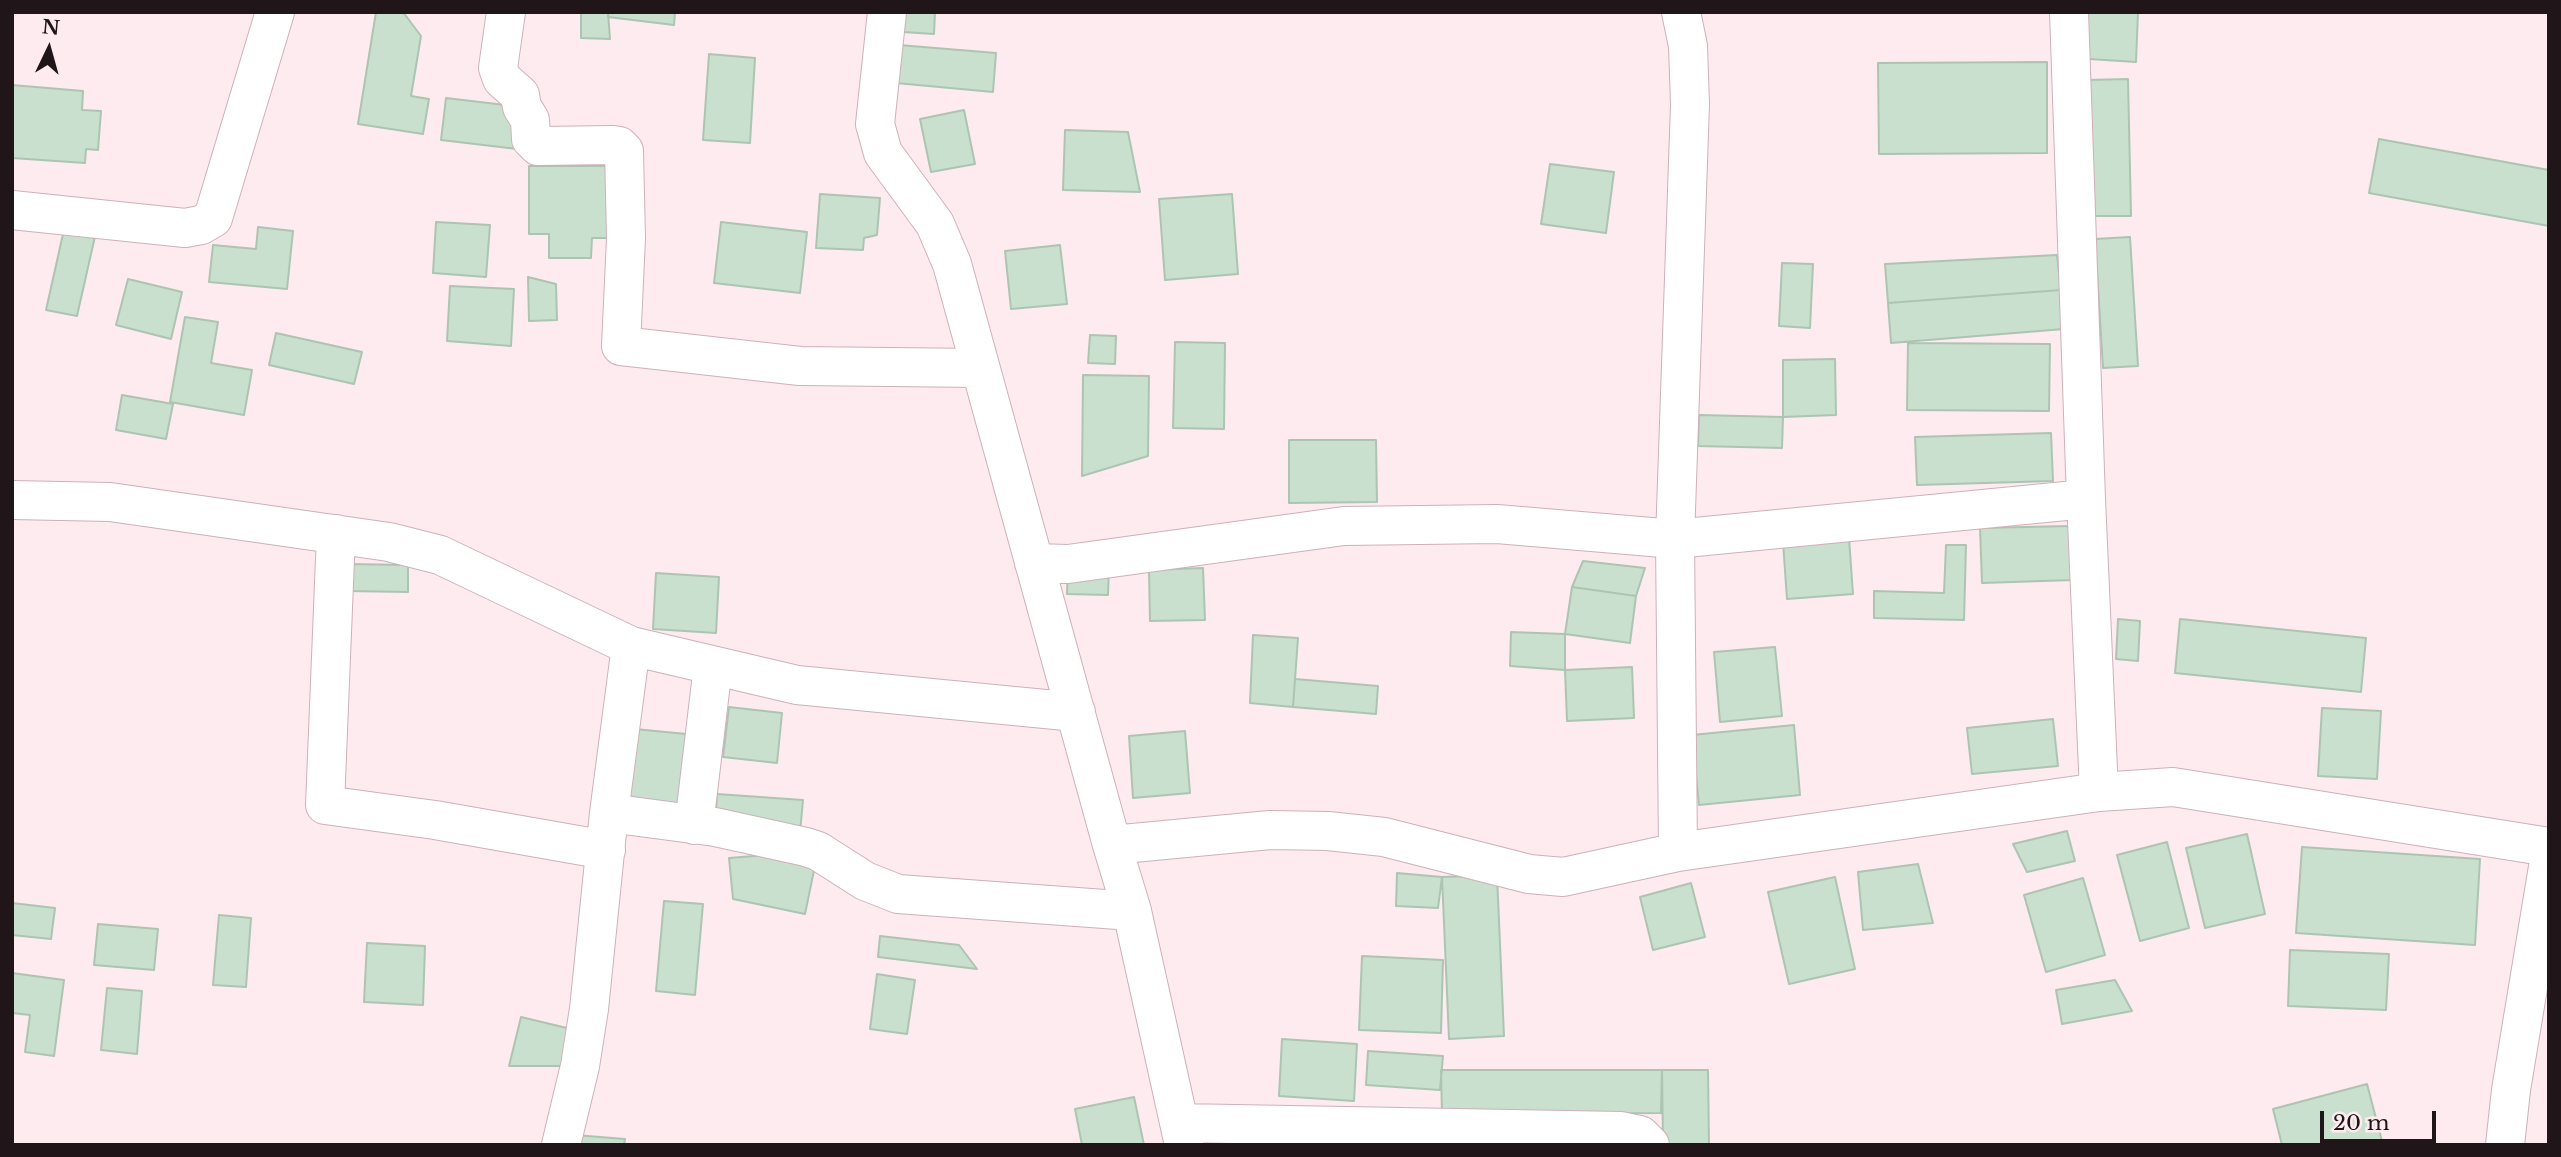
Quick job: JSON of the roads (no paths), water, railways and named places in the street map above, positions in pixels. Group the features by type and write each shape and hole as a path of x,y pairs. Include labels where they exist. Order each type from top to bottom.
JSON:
{"street":[{"path":"12,211 185,228 201,225 213,218 275,12"},
{"path":"506,12 498,68 502,79 520,95 522,107 530,120 531,139 538,146 613,145 624,151 626,238 621,346 800,366 979,368"},
{"path":"887,12 874,124 883,153 935,224 952,264 1132,911 1182,1134 1621,1131 1640,1135 1650,1145"},
{"path":"1678,852 1675,539 1690,104 1688,46 1681,12"},
{"path":"2069,12 2099,792"},
{"path":"1034,564 1068,564 1344,526 1497,524 1675,539 2086,499"},
{"path":"12,500 110,502 389,542 440,555 631,646 797,685 1076,712"},
{"path":"336,534 324,805 435,820 607,832 694,825 715,827 818,851 865,881 898,894 1132,911"},
{"path":"561,1145 580,1066 587,1021 607,832 631,646"},
{"path":"694,825 713,666"},
{"path":"1112,845 1270,830 1328,831 1384,837 1529,874 1563,877 1678,852 2099,792 2173,787 2549,847"},
{"path":"2505,1145 2511,1090 2549,861"}]}
